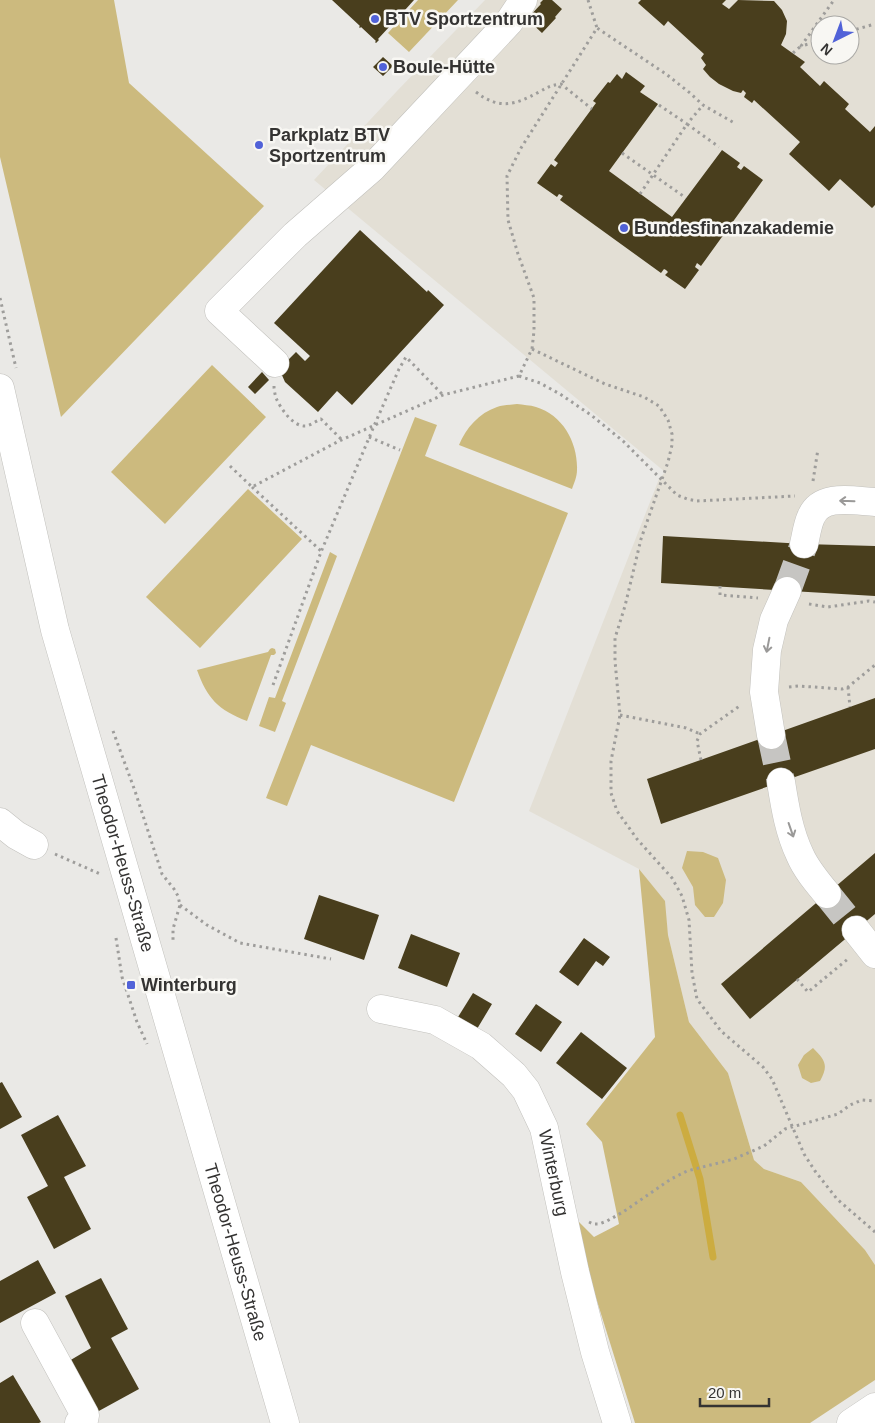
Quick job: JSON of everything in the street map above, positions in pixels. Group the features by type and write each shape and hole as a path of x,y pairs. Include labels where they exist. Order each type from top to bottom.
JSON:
{"main road":[{"path":"275,363 219,311 295,236 372,168 508,22 523,0"},
{"name":"Theodor-Heuss-Straße","path":"9,380 54,630 286,1423"},
{"path":"804,544 816,502 875,502"},
{"path":"771,735 764,692 767,650 774,620 785,595"},
{"path":"781,782 787,817 800,855 813,877 827,894"},
{"path":"0,822 16,835 34,845"},
{"name":"Winterburg","path":"381,1009 435,1020 480,1046 514,1075 526,1090 544,1128 573,1263 593,1343 617,1423"},
{"path":"35,1323 85,1416 84,1420 80,1423"},
{"path":"851,1423 875,1407"}],"path":[{"path":"588,0 597,28 666,74 690,92 703,105 736,124"},
{"path":"793,53 801,46 834,0"},
{"path":"860,28 875,24"},
{"path":"519,376 532,349 534,298 508,220 507,176 521,148 597,28"},
{"path":"801,46 810,44"},
{"path":"487,99 497,104 521,101 550,85 561,84 592,109"},
{"path":"659,105 719,147"},
{"path":"640,194 703,105"},
{"path":"622,153 686,198"},
{"path":"0,298 9,380"},
{"path":"532,349 605,384 644,396 660,406 668,420 672,434 672,445 668,462 642,539 615,638 620,715 611,761 610,793 617,811 637,839 672,878 682,896 688,920 692,973 697,999 721,1031 764,1068 772,1079 804,1154 815,1171 837,1199 875,1232"},
{"path":"274,685 322,552 374,426 406,357 443,395"},
{"path":"275,363 273,385 276,397 293,422 305,426 321,419 342,440"},
{"path":"252,487 342,440 443,395 519,376 540,383 591,415 623,441 677,495 687,499 697,501 796,496 816,502 818,449"},
{"path":"369,438 400,450"},
{"path":"230,466 322,552"},
{"path":"720,586 720,595 785,595"},
{"path":"828,607 869,601 875,602"},
{"path":"799,686 848,687 875,665"},
{"path":"848,687 850,707"},
{"path":"701,760 697,742 700,734 740,705 764,692"},
{"path":"620,715 686,728 700,734"},
{"path":"112,729 135,790 162,874 174,889 180,905 207,925 240,943 331,959"},
{"path":"34,845 98,872 104,878"},
{"path":"798,979 808,992 866,943"},
{"path":"588,1221 593,1224 599,1224 607,1221 671,1179 687,1171 734,1159 764,1146 792,1127 838,1114 850,1105 862,1100 875,1101"}],"shaded area":[{"path":"0,0 114,0 129,83 264,206 61,417 0,157"},
{"path":"418,0 458,0 409,52 388,33"},
{"path":"485,0 875,0 875,1265 865,1250 801,1182 764,1169 754,1160 728,1073 689,1022 668,935 664,901 639,869 529,811 659,479 665,472 314,180"},
{"path":"212,365 266,417 165,524 111,472"},
{"path":"517,404 534,406 546,411 554,416 567,431 572,440 577,460 577,470 572,489 459,445 469,427 484,413 499,406"},
{"path":"415,417 437,425 425,456 568,513 454,802 311,745 287,806 266,798"},
{"path":"248,489 302,539 200,648 146,597"},
{"path":"330,552 337,556 282,701 286,703 275,732 259,726 269,697 275,698"},
{"path":"272,648 275,649 276,653 271,655 247,721 228,712 215,702 205,688 197,670 268,652"},
{"path":"687,851 703,852 718,858 726,880 723,903 714,917 705,917 695,905 693,887 682,868"},
{"path":"639,869 665,901 668,935 689,1022 728,1073 754,1160 764,1169 801,1182 865,1250 875,1265 875,1380 810,1423 635,1423 573,1224 579,1222 594,1237 619,1224 602,1142 586,1124 655,1037"},
{"path":"813,1048 823,1059 825,1067 820,1081 811,1083 802,1078 798,1065 804,1055"}],"building":[{"name":"BTV Sportzentrum","path":"332,0 414,0 376,43"},
{"path":"543,0 552,0 562,9 542,33 527,19"},
{"name":"Bundesfinanzakademie","path":"641,0 726,0 722,4 729,9 738,0 774,1 782,10 787,21 786,34 781,45 805,62 800,67 820,86 824,81 849,104 845,109 870,132 875,126 875,205 872,208 840,179 829,191 789,154 800,142 754,100 752,103 744,97 746,93 743,90 741,93 733,91 710,77 703,69 706,65 701,58 704,54 668,21 664,26 638,3"},
{"name":"Boule-Hütte","path":"383,57 393,66 383,76 373,67"},
{"path":"626,72 645,86 640,92 658,104 609,171 672,217 722,150 740,163 737,167 741,170 744,166 763,180 701,266 697,263 695,267 699,270 685,289 665,275 668,272 666,270 664,269 661,273 560,200 563,196 559,194 557,197 537,183 551,164 555,167 558,163 554,160 596,103 593,101 608,82 610,83 617,74 622,79"},
{"path":"360,230 427,292 428,290 444,305 352,405 337,391 318,412 285,382 281,373 284,364 296,352 305,361 310,356 274,323"},
{"path":"262,372 269,380 255,394 248,387"},
{"path":"663,536 875,546 875,596 661,583"},
{"path":"875,698 875,749 661,824 647,779"},
{"path":"875,853 875,914 750,1019 721,984"},
{"path":"319,895 379,915 364,960 304,939"},
{"path":"411,934 460,953 447,987 398,968"},
{"path":"584,938 610,957 603,966 596,961 578,986 559,972"},
{"path":"473,993 492,1004 477,1029 458,1017"},
{"path":"536,1004 562,1022 541,1052 515,1034"},
{"path":"581,1032 627,1068 602,1099 556,1063"},
{"path":"2,1082 22,1117 0,1129 0,1083"},
{"path":"58,1115 86,1166 64,1177 91,1229 54,1249 27,1197 48,1186 21,1135"},
{"path":"38,1260 56,1293 0,1323 0,1281"},
{"path":"101,1278 128,1329 111,1338 139,1389 97,1412 69,1361 91,1348 65,1296"},
{"path":"13,1375 41,1422 0,1423 0,1383"}],"waterway":[{"path":"680,1115 700,1179 713,1257"}],"tunnel":[{"path":"787,591 804,544"},
{"path":"771,735 781,782"},
{"path":"827,894 856,930"}],"place":[{"name":"BTV Sportzentrum","path":"375,19"},
{"name":"Boule-Hütte","path":"383,67"},
{"name":"Parkplatz BTV Sportzentrum","path":"259,145"},
{"name":"Bundesfinanzakademie","path":"624,228"},
{"name":"Winterburg","path":"131,985"}]}
